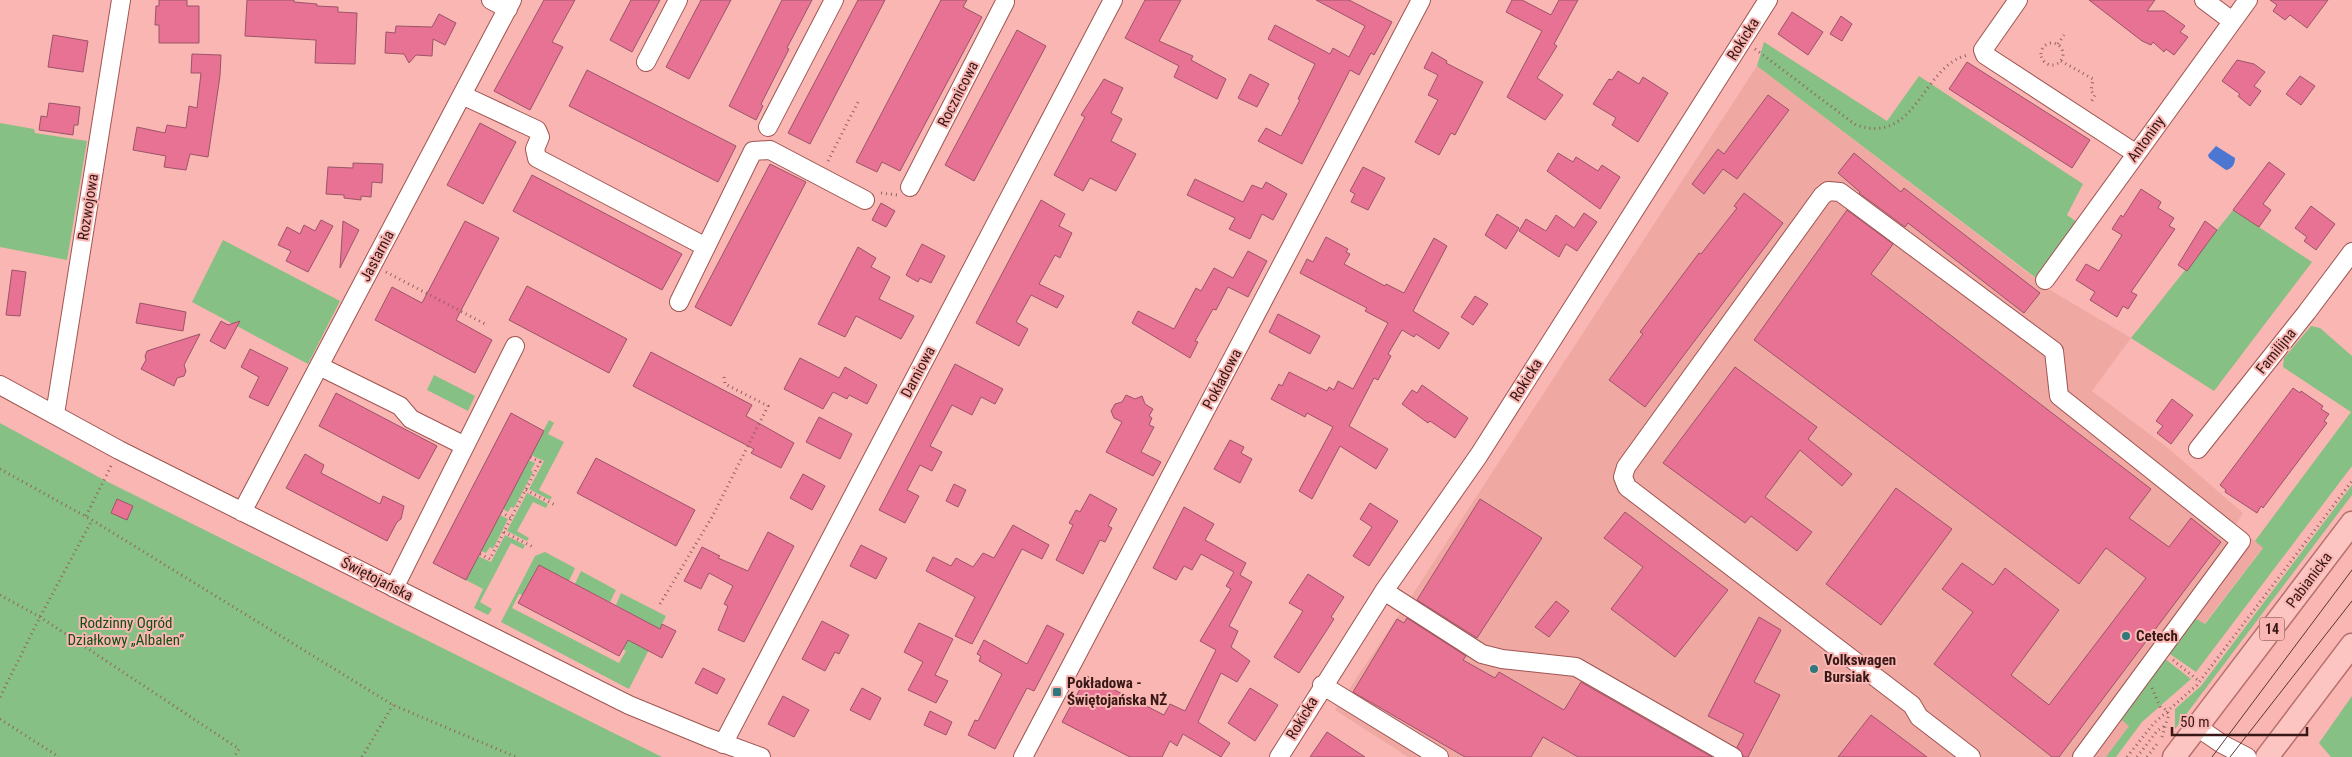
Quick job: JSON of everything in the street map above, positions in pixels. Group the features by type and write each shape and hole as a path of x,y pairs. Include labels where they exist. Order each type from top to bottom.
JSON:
{"main road":[{"name":"Pabianicka","path":"2174,757 2352,523"},
{"path":"2267,757 2352,645"}],"street":[{"name":"Rozwojowa","path":"55,414 122,0"},
{"path":"491,0 510,4"},
{"path":"646,62 678,0"},
{"path":"768,127 834,0"},
{"name":"Darniowa","path":"723,744 1112,0"},
{"name":"Pokładowa","path":"1023,757 1421,0"},
{"name":"Rokicka","path":"1279,757 1322,685 1384,591 1479,454 1768,0"},
{"path":"2018,0 1983,50 1989,59 2135,153"},
{"path":"2204,0 2232,22"},
{"name":"Antoniny","path":"2045,280 2135,153 2248,0"},
{"name":"Rocznicowa","path":"910,187 1009,2"},
{"name":"Jastarnia","path":"242,512 510,4"},
{"path":"462,95 537,130 540,137 535,149 537,158 706,247"},
{"path":"679,302 753,151 770,150 864,200"},
{"path":"1971,757 1919,717 1912,705 1627,487 1623,477 1626,468 1636,453 1822,196 1828,191 1840,192 2054,351 2059,396 2240,541 2082,757"},
{"name":"Familijna","path":"2198,449 2308,312 2352,252"},
{"path":"394,588 515,346"},
{"path":"319,366 400,406 411,419 465,446"},
{"name":"Świętojańska","path":"0,385 119,450 628,705 723,744 761,757"},
{"path":"1384,591 1482,654 1502,659 1576,667 1733,757"},
{"path":"1322,685 1439,757"},
{"path":"2198,727 2228,748 2247,757"}],"path":[{"path":"2058,44 2064,35"},
{"path":"1743,40 1856,125 1869,129 1890,125 1910,113 1950,63 1962,56 1984,52"},
{"path":"2049,43 2058,44 2063,51 2061,60 2051,65 2046,64 2041,52 2045,45 2049,43"},
{"path":"2061,60 2093,80 2092,90 2095,95 2081,118"},
{"path":"827,164 860,100"},
{"path":"385,272 487,325"},
{"path":"660,604 712,517 768,406 725,384 724,377"},
{"path":"480,554 490,559 526,490 540,462 530,457"},
{"path":"0,470 86,516 393,705 516,757"},
{"path":"86,516 104,480"},
{"path":"2127,757 2154,723 2200,682 2352,481"},
{"path":"526,490 555,505"},
{"path":"501,512 511,518"},
{"path":"0,696 92,520"},
{"path":"504,532 533,547"},
{"path":"0,595 40,617 238,750 234,757"},
{"path":"2160,650 2200,682"},
{"path":"362,757 393,705"},
{"path":"2147,757 2163,735 2169,714 2163,707"},
{"path":"0,719 59,757"},
{"path":"2137,757 2157,730 2166,724"}],"shaded area":[{"path":"1757,66 2050,290 2131,338 2092,391 2168,448 2243,513 2235,526 2263,547 2204,624 2193,617 2120,719 2129,726 2106,757 1408,757 1335,710 1411,597"}],"green space":[{"path":"1764,42 1887,121 1919,76 2083,184 2067,215 2077,222 2036,278 1757,66"},
{"path":"0,123 34,129 35,133 87,141 67,260 0,247"},
{"path":"2233,210 2312,262 2214,391 2131,338"},
{"path":"223,240 340,301 308,364 192,302"},
{"path":"2311,326 2320,328 2352,356 2352,466 2196,672 2167,652 2193,617 2205,624 2263,548 2255,541 2351,412 2283,367 2284,358"},
{"path":"434,375 475,396 468,411 427,390"},
{"path":"549,420 554,423 548,434 564,442 539,490 552,497 550,500 529,489 544,461 531,455"},
{"name":"Rodzinny Ogród Działkowy „Albalen”","path":"0,423 104,480 662,757 0,757"},
{"path":"528,460 535,463 531,470 533,472 514,508 511,507 508,512 503,509"},
{"path":"2352,485 2352,495 2175,729 2175,709 2201,686"},
{"path":"527,493 548,504 546,508 533,502 517,531 529,538 527,541 507,531"},
{"path":"500,515 508,519 493,549 490,547 486,553 481,551"},
{"path":"505,535 525,545 523,549 511,543 480,602 492,609 488,615 474,608 483,589 466,580 478,556 491,562"},
{"path":"545,552 575,568 569,581 539,565 523,595 519,594 512,608 619,663 626,651 623,649 639,618 616,605 621,593 666,616 629,689 501,622 535,556"},
{"path":"581,571 616,590 610,602 575,584"},
{"path":"2164,658 2191,679 2142,722 2116,757 2106,757 2129,726 2120,719"},
{"path":"2352,696 2352,757 2331,757 2319,743"}],"water":[{"path":"2216,146 2235,158 2234,164 2230,169 2226,170 2209,158 2208,155"}],"building":[{"path":"159,0 187,0 187,6 199,6 199,43 159,43 159,25 155,25 156,6 159,6"},
{"path":"247,0 294,0 294,2 317,4 317,6 338,7 338,12 357,13 355,64 315,63 316,40 245,36"},
{"path":"544,0 575,0 552,42 563,47 530,110 494,91"},
{"path":"631,0 660,0 632,52 610,40"},
{"path":"701,0 731,0 689,79 666,67"},
{"path":"782,0 812,0 787,48 789,49 761,104 763,106 756,120 729,106"},
{"path":"858,0 885,0 810,144 788,133"},
{"path":"941,0 967,0 963,7 982,17 900,171 882,162 877,172 856,162"},
{"path":"1145,0 1181,0 1159,41 1193,56 1191,60 1226,79 1217,99 1174,77 1179,66 1125,38"},
{"path":"1316,0 1349,0 1392,22 1374,55 1371,53 1359,75 1350,70 1302,164 1258,141 1266,128 1281,136 1300,100 1298,99 1315,64 1268,39 1275,25 1330,54 1333,48 1349,57 1365,26"},
{"path":"1512,0 1522,0 1551,15 1559,0 1578,0 1554,44 1557,46 1537,78 1563,95 1545,120 1507,97 1542,31 1506,12"},
{"path":"2089,0 2155,0 2147,11 2164,11 2185,26 2180,32 2188,37 2174,55 2166,49 2164,52 2153,42 2151,45 2142,41"},
{"path":"2270,0 2328,0 2307,28 2290,15 2285,20 2273,11 2277,5"},
{"path":"1792,12 1823,32 1808,55 1778,34"},
{"path":"439,14 456,23 445,45 433,39 432,56 416,55 409,63 404,54 385,53 386,32 395,33 396,26 432,27"},
{"path":"1841,16 1852,24 1842,41 1830,34"},
{"path":"1017,30 1046,46 974,181 945,165"},
{"path":"53,35 88,41 83,72 48,67"},
{"path":"1432,52 1447,61 1446,63 1483,82 1455,135 1451,133 1439,155 1415,142 1438,100 1428,95 1438,75 1424,68"},
{"path":"192,54 221,55 220,76 208,157 190,154 186,170 164,167 166,156 133,150 137,127 165,133 167,125 186,128 189,106 197,108 201,73 191,73"},
{"path":"2237,60 2254,64 2265,72 2254,86 2261,91 2250,106 2238,96 2240,94 2222,81"},
{"path":"1967,62 2090,140 2072,168 1949,89"},
{"path":"587,70 736,146 718,182 569,106"},
{"path":"1618,71 1639,84 1643,77 1668,93 1638,142 1612,125 1616,118 1593,104 1609,79 1612,80"},
{"path":"1250,74 1269,84 1257,107 1238,98"},
{"path":"2300,76 2315,86 2301,105 2286,94"},
{"path":"1104,79 1123,88 1111,113 1122,119 1111,141 1136,154 1116,191 1090,178 1083,191 1054,175 1085,117 1081,115"},
{"path":"1768,95 1789,110 1737,179 1723,169 1704,194 1692,184 1718,149 1724,154"},
{"path":"49,103 80,107 78,125 74,125 73,135 39,130 41,116 47,117"},
{"path":"480,123 516,142 483,204 447,185"},
{"path":"1558,153 1573,162 1576,157 1598,171 1602,165 1620,177 1600,209 1547,171"},
{"path":"1854,153 1901,192 1904,188 2040,293 2024,313 1908,223 1905,227 1859,193 1838,173"},
{"path":"2269,162 2285,174 2263,204 2271,210 2259,227 2233,210"},
{"path":"353,163 383,164 382,183 372,182 371,197 361,196 361,200 344,198 344,195 326,194 328,167 353,168"},
{"path":"770,164 806,182 731,326 695,307"},
{"path":"1363,167 1385,178 1368,210 1351,202 1355,194 1350,191"},
{"path":"532,175 682,254 662,290 513,211"},
{"path":"1195,179 1243,202 1252,185 1262,189 1266,182 1287,194 1273,220 1262,214 1250,239 1229,229 1235,218 1187,195"},
{"path":"2141,189 2161,202 2158,208 2174,218 2169,226 2175,229 2131,292 2137,295 2128,309 2123,306 2117,317 2090,300 2095,292 2076,280 2086,264 2099,271 2122,235 2112,229 2121,215 2123,217"},
{"path":"1744,193 1783,223 1645,407 1609,380 1643,334 1640,332 1699,253 1701,254 1737,208 1734,206"},
{"path":"1041,200 1065,214 1059,226 1072,233 1060,258 1055,255 1039,284 1064,296 1057,308 1031,295 1016,322 1028,329 1019,346 976,323"},
{"path":"881,203 895,211 886,227 872,220"},
{"path":"2311,206 2335,224 2316,250 2304,241 2307,237 2295,228"},
{"path":"1847,210 1893,244 1871,274 2151,489 2129,518 2169,547 2191,518 2221,542 2059,757 2052,757 1934,664 1973,612 1942,589 1962,563 1993,585 2005,568 2059,610 2011,675 2049,705 2146,578 2106,548 2079,584 1754,340"},
{"path":"1584,213 1597,222 1577,251 1566,244 1559,257 1519,231 1526,219 1546,231 1556,215 1574,228"},
{"path":"1497,214 1519,228 1506,249 1485,235"},
{"path":"321,220 333,226 308,272 286,261 291,251 278,245 287,227 300,234 304,225 315,231"},
{"path":"343,221 359,230 340,268"},
{"path":"465,221 499,238 456,320 492,340 475,373 375,320 392,287 422,303"},
{"path":"2205,221 2217,230 2187,271 2178,265"},
{"path":"1326,237 1348,249 1346,252 1350,254 1344,264 1385,286 1386,284 1404,293 1434,238 1447,246 1413,311 1449,333 1439,349 1416,334 1414,337 1402,330 1388,354 1391,356 1378,380 1374,378 1349,426 1388,449 1376,469 1340,446 1312,499 1299,491 1333,427 1307,413 1305,417 1271,399 1279,384 1282,386 1289,372 1327,391 1329,387 1334,390 1338,381 1353,389 1388,323 1365,311 1367,308 1300,273 1307,259 1313,262"},
{"path":"922,244 945,256 931,283 920,278 918,282 906,275"},
{"path":"858,247 876,258 871,267 890,277 879,299 914,316 901,339 856,316 845,337 818,324"},
{"path":"1248,251 1267,261 1248,297 1228,287 1216,310 1213,309 1195,341 1198,342 1190,358 1132,323 1138,311 1174,329 1196,288 1201,291 1214,268 1233,278"},
{"path":"12,270 26,272 20,316 6,315"},
{"path":"527,286 627,339 609,373 509,320"},
{"path":"1475,296 1488,304 1473,325 1461,317"},
{"path":"140,303 186,312 183,331 136,323"},
{"path":"1278,314 1320,336 1310,354 1269,332"},
{"path":"221,321 228,325 240,321 225,349 210,341"},
{"path":"200,334 184,365 186,371 184,376 177,378 174,386 141,369 146,360 147,351"},
{"path":"250,349 288,368 268,406 249,397 259,377 241,367"},
{"path":"651,352 752,405 746,416 794,443 781,468 751,453 754,449 633,386"},
{"path":"800,358 839,378 845,367 877,385 867,404 849,395 847,399 833,392 823,409 784,389"},
{"path":"955,364 1003,389 995,404 981,397 972,415 952,405 930,446 942,452 932,471 920,465 907,490 919,496 905,523 879,510"},
{"path":"1735,367 1817,427 1808,439 1852,474 1842,486 1800,450 1765,497 1812,532 1797,551 1751,516 1745,523 1663,463"},
{"path":"1422,385 1468,418 1455,438 1430,421 1428,423 1402,404 1412,390 1417,393"},
{"path":"2293,388 2300,393 2301,391 2323,406 2321,409 2329,414 2324,421 2327,423 2263,508 2261,506 2257,513 2225,492 2226,490 2220,485"},
{"path":"336,393 437,446 419,479 319,426"},
{"path":"1126,395 1135,399 1142,396 1145,404 1153,409 1149,416 1152,418 1149,425 1154,427 1141,452 1161,462 1153,476 1106,452 1122,422 1114,418 1111,411 1115,404 1122,402"},
{"path":"2172,399 2193,415 2171,444 2157,433 2163,426 2156,421"},
{"path":"511,413 544,431 466,580 433,563"},
{"path":"819,417 852,434 840,459 806,442"},
{"path":"1230,440 1244,447 1241,453 1252,459 1240,483 1214,469"},
{"path":"305,454 324,465 321,473 380,504 383,496 404,506 401,519 397,522 387,541 286,488"},
{"path":"596,458 695,510 676,546 577,493"},
{"path":"803,474 825,486 812,510 790,498"},
{"path":"954,484 966,490 958,507 946,501"},
{"path":"1896,488 1952,529 1881,625 1826,584"},
{"path":"1090,494 1117,509 1108,526 1112,528 1105,542 1100,540 1083,574 1056,560 1073,525 1069,523 1076,510 1080,512"},
{"path":"117,499 133,506 127,520 111,513"},
{"path":"1480,499 1542,538 1477,638 1417,600"},
{"path":"1370,503 1398,521 1369,566 1353,556 1372,527 1360,519"},
{"path":"1184,507 1214,524 1205,540 1246,563 1240,575 1252,582 1229,626 1238,631 1231,647 1250,661 1237,682 1221,673 1198,722 1230,743 1221,757 1183,734 1177,746 1170,741 1162,757 1130,757 1062,722 1087,676 1164,715 1170,704 1185,711 1216,650 1200,641 1231,589 1226,586 1234,572 1201,554 1192,570 1184,566 1176,580 1153,568"},
{"path":"1625,512 1728,590 1675,657 1611,609 1643,567 1604,538"},
{"path":"1013,525 1049,545 1042,559 1022,549 972,644 955,636 975,597 926,571 933,557 951,566 956,558 973,567 983,553 994,558"},
{"path":"768,532 794,546 744,642 718,630 728,606 724,604 733,586 709,573 701,589 684,581 702,547 720,556 718,558 748,571"},
{"path":"861,545 887,558 876,579 850,566"},
{"path":"539,565 660,629 662,624 676,631 662,658 628,640 619,656 518,603"},
{"path":"1308,574 1344,597 1331,617 1334,619 1299,673 1274,657 1303,611 1289,603"},
{"path":"1556,601 1569,611 1549,637 1535,627"},
{"path":"1759,617 1781,630 1754,682 1780,695 1748,757 1744,757 1737,747 1744,734 1708,716"},
{"path":"1407,618 1466,656 1463,660 1495,678 1499,672 1564,710 1581,682 1712,757 1578,757 1543,737 1531,757 1465,757 1353,692 1397,619 1404,623"},
{"path":"822,621 849,635 839,654 835,652 825,671 802,659"},
{"path":"919,623 953,639 935,675 948,681 936,703 908,690 923,662 904,652"},
{"path":"1047,625 1064,634 1034,691 1027,688 995,749 968,735 975,720 978,721 1002,674 979,661 981,656 977,654 984,640 1027,664"},
{"path":"703,668 725,679 717,694 695,683"},
{"path":"862,688 881,698 870,720 850,710"},
{"path":"1250,688 1278,705 1255,741 1228,723"},
{"path":"783,696 809,710 794,737 768,724"},
{"path":"930,711 952,722 946,735 924,725"},
{"path":"1871,715 1927,757 1838,757"},
{"path":"1327,732 1365,757 1310,757"}],"tram line":[{"path":"2212,757 2352,570"},
{"path":"2230,757 2352,601"}],"place":[{"name":"Cetech","path":"2126,636"},
{"name":"Volkswagen Bursiak","path":"1814,669"},
{"name":"Pokładowa - Świętojańska NŻ","path":"1057,692"}]}
